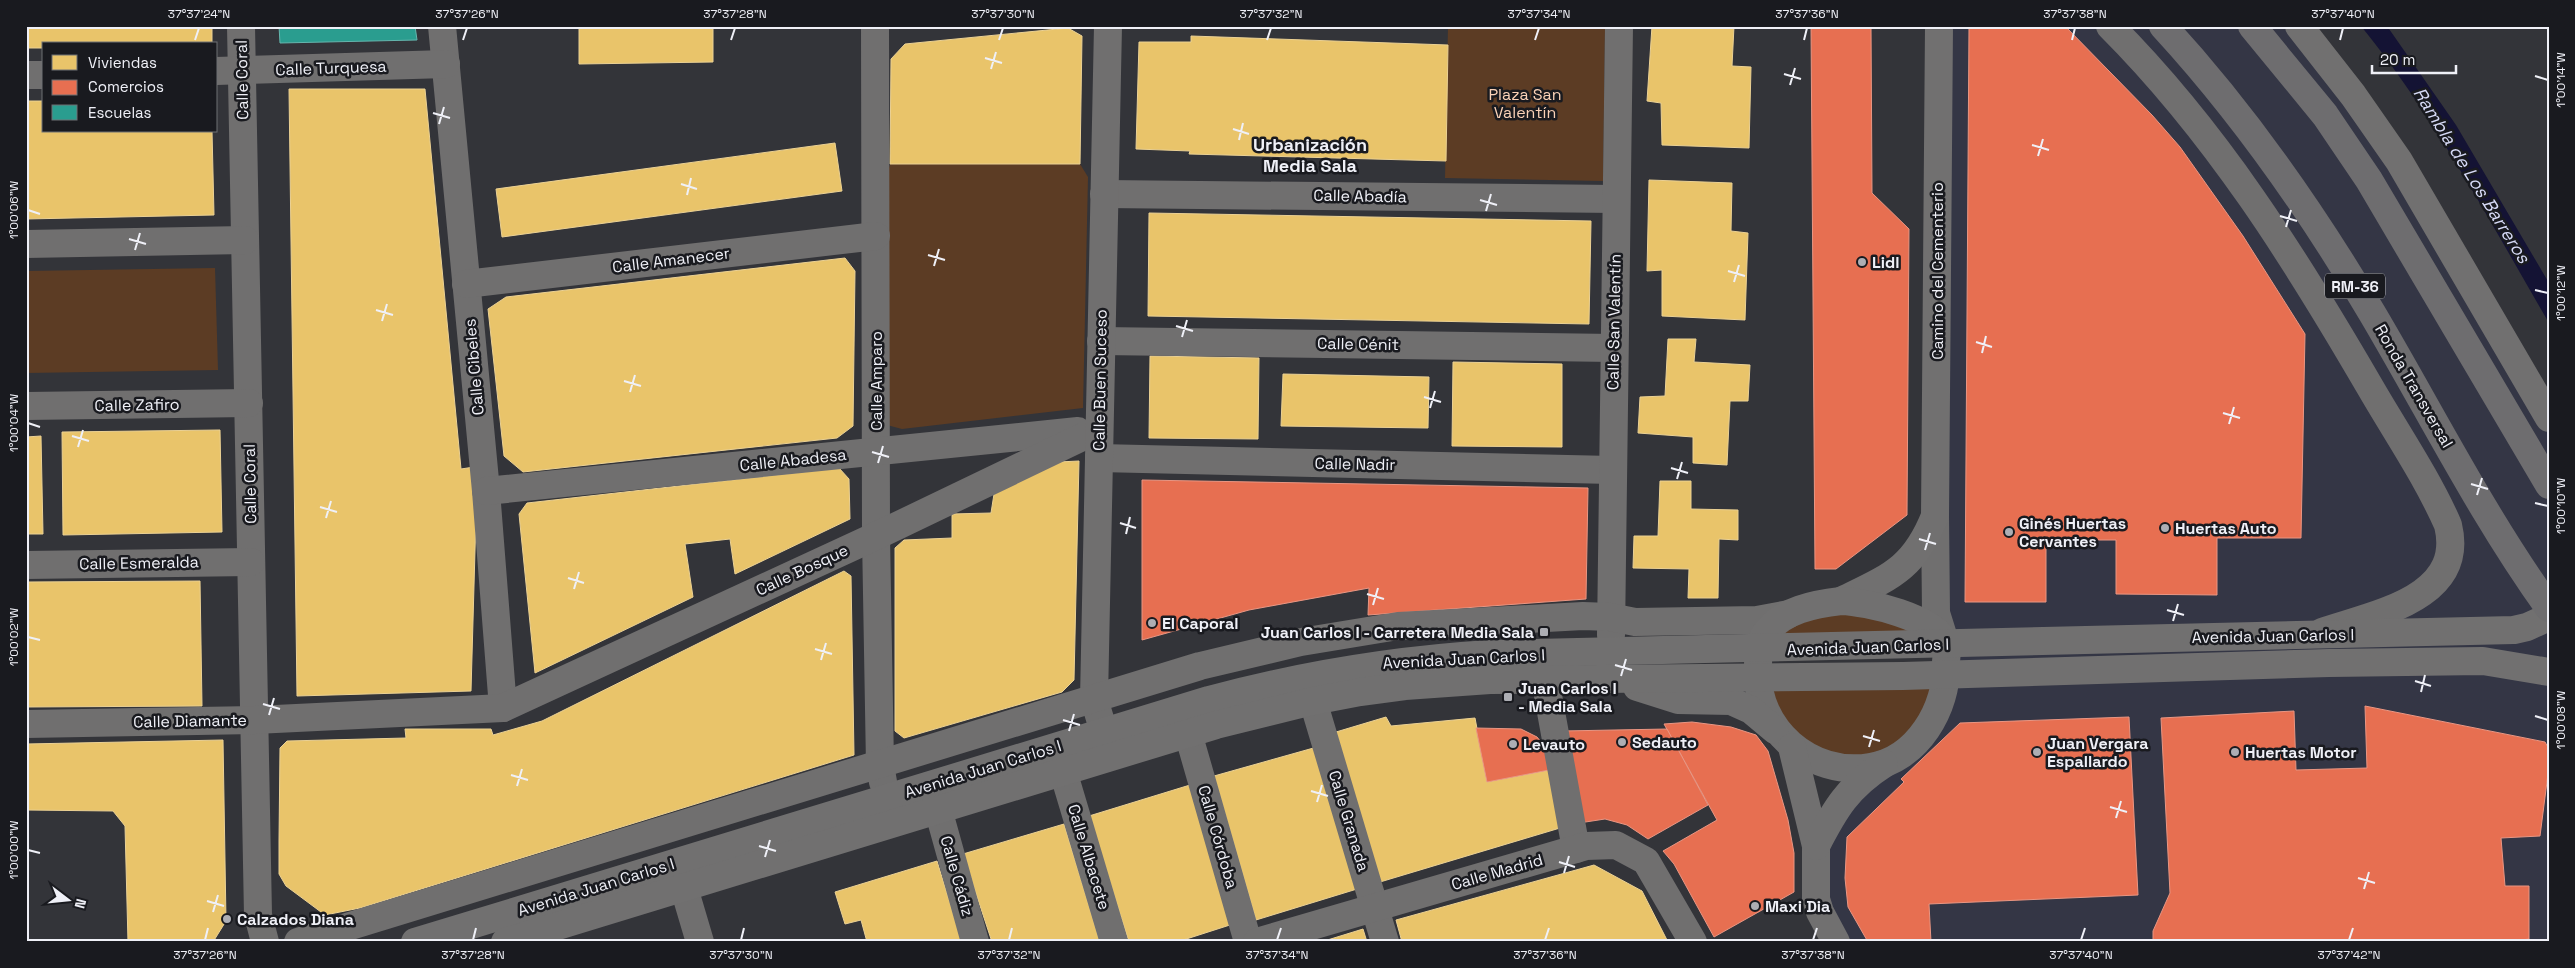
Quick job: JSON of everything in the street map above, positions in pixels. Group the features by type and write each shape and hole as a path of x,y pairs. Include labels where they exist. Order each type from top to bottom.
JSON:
{"highway":[{"name":"Ronda Transversal","path":"2163,26 2242,117 2309,212 2372,313 2519,566 2549,608"},
{"path":"2252,26 2325,116 2369,180 2549,485"}],"main road":[{"name":"Camino del Cementerio","path":"1841,601 1887,577 1917,553 1926,540 1935,516 1939,26"},
{"path":"2298,26 2353,95 2398,161 2547,412"},
{"path":"1816,846 1828,821 1846,795 1870,773 1910,746 1929,726 1940,704 1947,675 1946,644 1936,633 1907,616 1873,605 1841,601 1804,608 1789,614 1766,632 1759,650 1757,679 1772,724 1787,742 1816,846 1818,905 1836,942"},
{"name":"Avenida Juan Carlos I","path":"505,942 887,798 1260,686 1356,667 1402,660 1480,655 1759,650 2514,630 2527,627 2549,617"},
{"name":"Avenida Juan Carlos I","path":"415,942 938,809 1188,733 1313,700 1396,687 1445,682 1545,679 1757,679 2319,663 2482,661 2549,672"},
{"path":"1612,680 1678,700 1731,701 1760,716 1787,742 1816,761 1846,768 1870,767 1890,760"}],"street":[{"name":"Calle Coral","path":"241,26 229,71 245,240 258,915 266,942"},
{"name":"Calle Cibeles","path":"442,26 486,491 503,708"},
{"name":"Calle Amparo","path":"876,26 876,536 880,765 887,798"},
{"name":"Calle Buen Suceso","path":"1104,732 1094,699 1108,26"},
{"name":"Calle San Valentín","path":"1612,680 1610,617 1619,26"},
{"path":"2110,26 2191,115 2277,233 2339,333 2448,525 2450,554 2442,573 2429,589 2414,600 2314,635"},
{"name":"Calle Turquesa","path":"229,71 446,64"},
{"path":"26,75 42,75"},
{"name":"Calle Abadía","path":"1104,194 1616,199"},
{"name":"Calle Amanecer","path":"466,284 876,236"},
{"path":"26,244 245,240"},
{"name":"Calle Cénit","path":"1101,341 1614,348"},
{"name":"Calle Zafiro","path":"26,406 249,403"},
{"name":"Calle Abadesa","path":"486,491 1100,429"},
{"name":"Calle Bosque","path":"503,708 876,536 1100,429"},
{"name":"Calle Nadir","path":"1098,458 1612,470"},
{"name":"Camino del Cementerio","path":"1935,516 1936,613 1946,644"},
{"name":"Calle Esmeralda","path":"26,565 251,562"},
{"name":"Avenida Juan Carlos I","path":"300,941 1094,699 1252,653 1351,633 1441,623 1610,617 1635,622 1750,620 1789,614"},
{"path":"1545,679 1576,849"},
{"name":"Calle Granada","path":"1313,700 1385,942"},
{"name":"Calle Diamante","path":"26,724 254,720 503,708"},
{"name":"Calle Córdoba","path":"1188,733 1248,942"},
{"name":"Calle Albacete","path":"1063,771 1114,942"},
{"name":"Calle Cádiz","path":"938,809 975,942"},
{"name":"Calle Madrid","path":"1257,942 1586,846 1616,845 1646,861 1693,942"},
{"path":"680,875 700,942"}],"shaded area":[{"path":"1939,26 2299,26 2549,410 2549,942 1836,942 1820,912 1823,833 1936,715"}],"green space":[{"name":"Plaza San Valentín","path":"1448,26 1605,26 1603,181 1445,178"},
{"path":"890,164 1080,164 1088,177 1083,408 902,429 887,425 887,176"},
{"path":"215,268 218,370 26,373 26,271"},
{"path":"1823,603 1936,633 1761,643"},
{"path":"1947,675 1899,754 1816,761 1760,692"}],"water":[{"name":"Rambla de Los Barreros","path":"2361,26 2387,26 2456,125 2549,283 2549,323 2437,133 2388,61"}],"building: Viviendas":[{"path":"26,26 212,26 212,42 42,42 42,48 26,48"},
{"path":"579,26 713,26 713,62 579,64"},
{"path":"1652,26 1734,26 1732,66 1751,67 1749,148 1662,145 1661,103 1647,101"},
{"path":"1068,28 1082,36 1080,164 890,164 891,59 905,44"},
{"path":"1191,36 1448,45 1446,161 1189,154 1190,151 1136,149 1139,42 1191,42"},
{"path":"289,89 425,89 461,469 474,467 476,515 471,691 297,696"},
{"path":"26,101 42,101 42,132 212,132 214,215 26,219"},
{"path":"835,143 842,191 502,237 496,189"},
{"path":"1649,180 1732,183 1731,231 1748,233 1745,320 1662,316 1662,270 1647,271"},
{"path":"1149,213 1591,221 1589,324 1148,316"},
{"path":"845,258 855,271 853,426 837,438 523,472 504,456 488,309 506,297"},
{"path":"1668,339 1696,339 1694,362 1750,365 1748,401 1730,401 1727,465 1693,463 1693,437 1638,433 1640,397 1665,396"},
{"path":"1150,356 1259,358 1258,439 1149,438"},
{"path":"1453,362 1562,364 1562,447 1452,446"},
{"path":"1283,374 1429,377 1428,428 1281,426"},
{"path":"220,430 222,532 63,535 62,432"},
{"path":"41,436 43,534 26,534 26,437"},
{"path":"1079,461 1074,680 1062,692 904,738 895,731 895,548 904,540 952,538 952,514 991,513 994,494 1058,462"},
{"path":"839,468 849,479 850,519 735,574 730,539 685,544 693,597 535,673 519,514 527,503"},
{"path":"1660,481 1691,481 1691,509 1738,510 1738,540 1719,539 1718,598 1688,598 1689,569 1633,568 1634,536 1658,536"},
{"path":"844,571 851,576 854,755 360,908 325,915 286,886 279,874 280,748 287,741 406,738 405,729 491,729 493,735 542,721"},
{"path":"200,581 202,706 26,707 26,582"},
{"path":"1386,717 1391,726 1475,718 1487,782 1549,770 1560,828 1380,882 1336,732"},
{"path":"223,740 226,921 213,942 128,942 125,826 113,811 26,810 26,744"},
{"path":"1317,747 1357,889 1256,920 1214,776"},
{"path":"1190,785 1233,924 1177,942 1129,942 1089,816"},
{"path":"1064,824 1100,942 992,942 963,854"},
{"path":"937,861 962,942 867,942 861,920 845,924 835,892"},
{"path":"1594,865 1642,891 1668,942 1402,942 1396,920"},
{"path":"1363,929 1367,942 1321,942"}],"building: Comercios":[{"path":"1811,26 1871,26 1872,193 1909,229 1907,515 1836,569 1815,569"},
{"path":"1969,26 2065,26 2152,115 2180,147 2243,236 2305,334 2301,538 2217,538 2217,595 2116,594 2116,540 2046,540 2046,602 1965,602"},
{"path":"1142,480 1588,488 1586,599 1368,615 1369,588 1249,610 1142,640"},
{"path":"2365,706 2545,742 2549,749 2549,766 2540,836 2501,838 2505,886 2529,886 2529,939 2506,942 2153,942 2153,931 2170,893 2161,718 2294,711 2296,770 2367,768"},
{"path":"2129,717 2138,895 1929,904 1931,942 1868,942 1848,907 1845,878 1847,837 1904,782 1901,779 1960,723"},
{"path":"1692,722 1731,727 1756,735 1768,751 1788,820 1794,853 1794,892 1714,937 1674,864 1663,851 1717,820 1664,724"},
{"path":"1476,728 1521,729 1537,737 1546,748 1549,770 1487,782"},
{"path":"1667,729 1708,805 1648,839 1627,825 1605,819 1579,823 1562,731"}],"building: Escuelas":[{"path":"279,26 415,26 417,40 280,43"}],"place":[{"name":"Lidl","path":"1862,262"},
{"name":"Huertas Auto","path":"2165,528"},
{"name":"Ginés Huertas Cervantes","path":"2009,532"},
{"name":"El Caporal","path":"1152,623"},
{"name":"Juan Carlos I - Carretera Media Sala","path":"1544,632"},
{"name":"Juan Carlos I - Media Sala","path":"1508,697"},
{"name":"Sedauto","path":"1622,742"},
{"name":"Levauto","path":"1513,744"},
{"name":"Juan Vergara Espallardo","path":"2037,752"},
{"name":"Huertas Motor","path":"2235,752"},
{"name":"Maxi Dia","path":"1755,906"},
{"name":"Calzados Diana","path":"227,919"}],"district":[{"name":"Urbanización Media Sala","path":"1310,154"}]}
